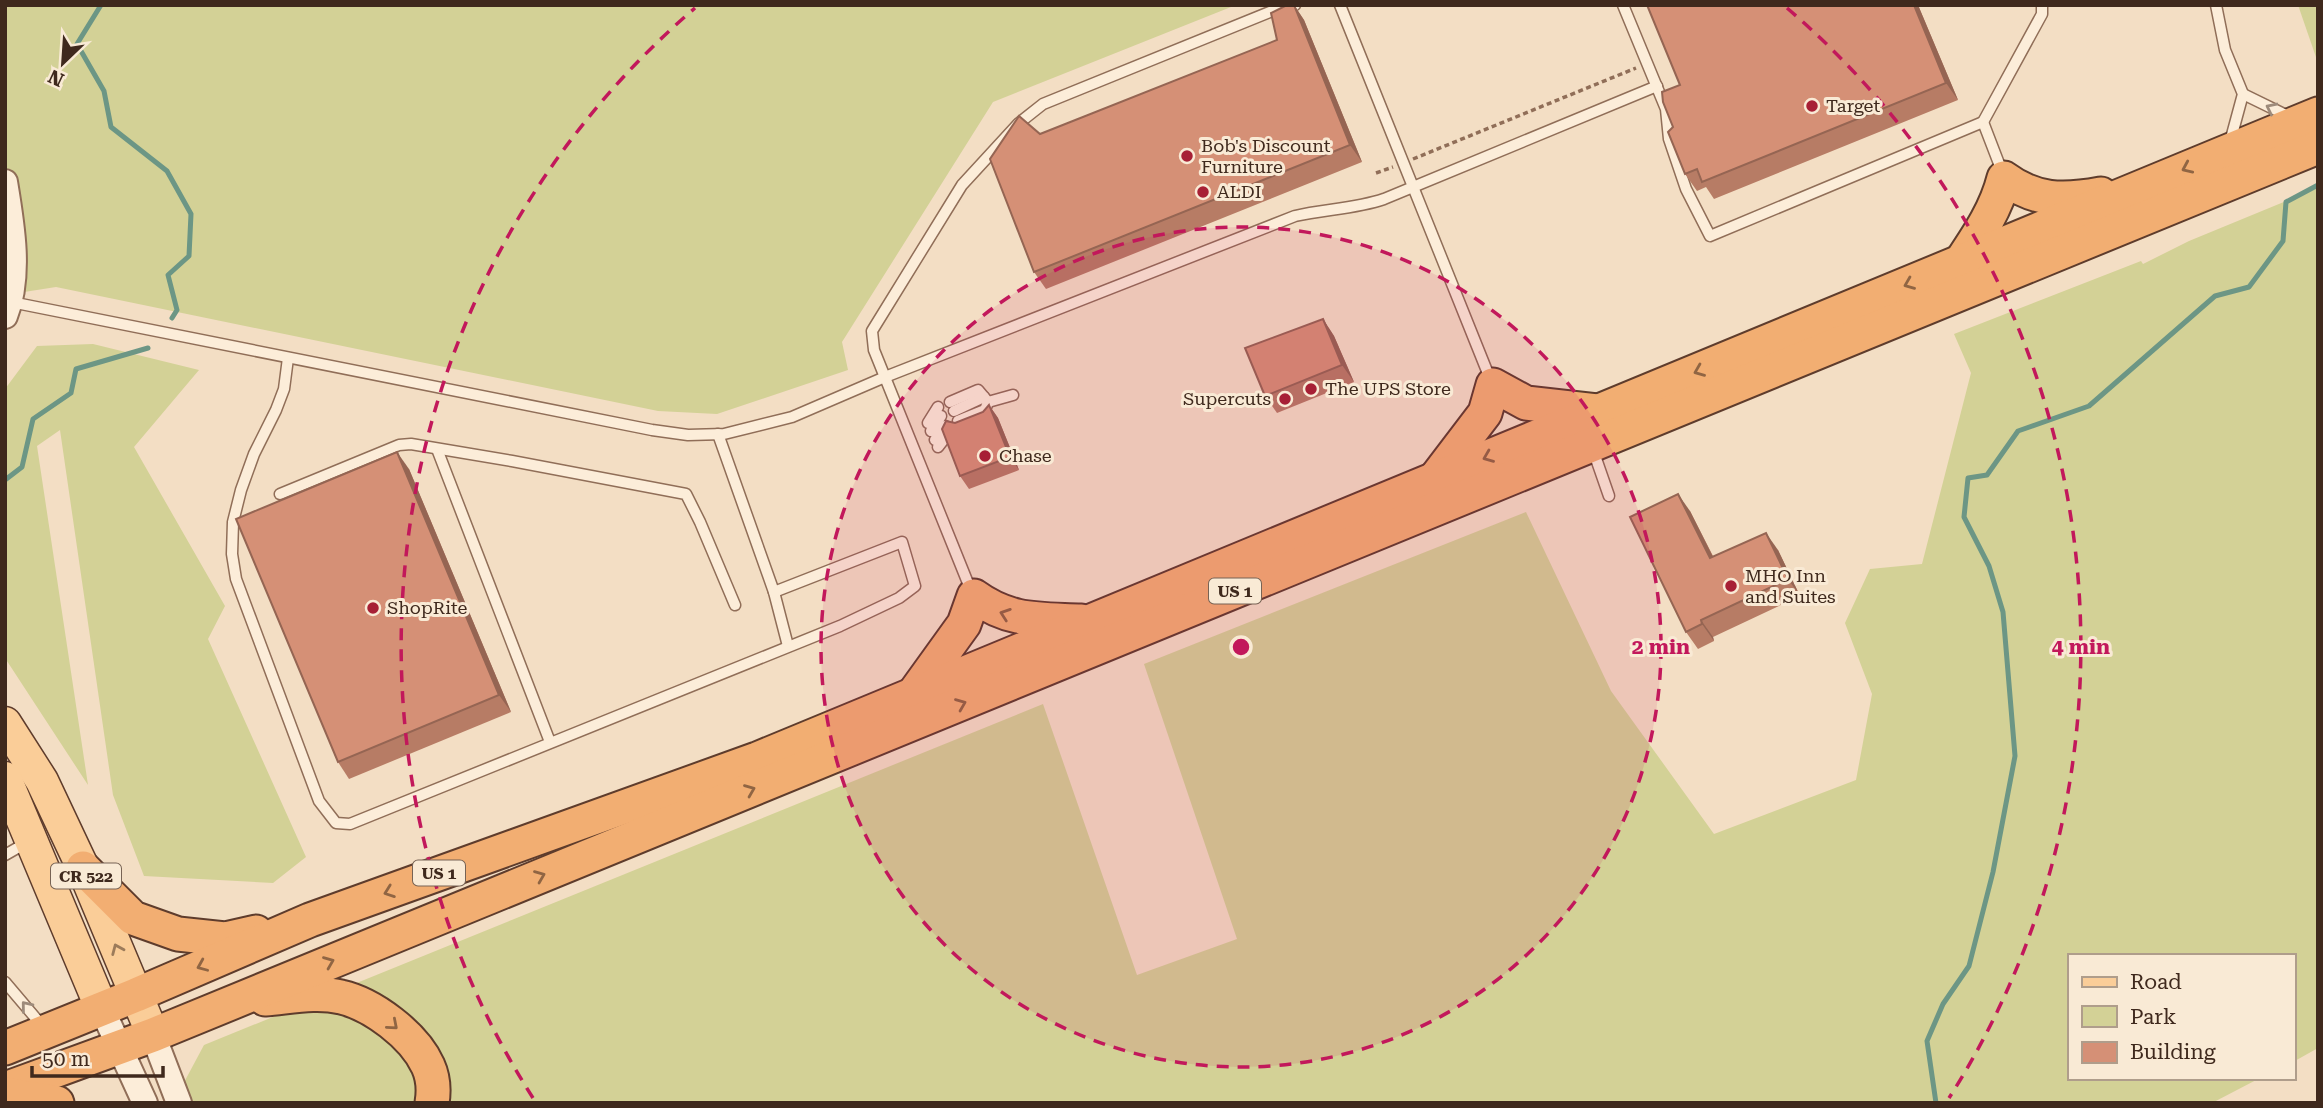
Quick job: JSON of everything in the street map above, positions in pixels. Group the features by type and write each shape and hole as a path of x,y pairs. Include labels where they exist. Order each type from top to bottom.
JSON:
{"highway":[{"name":"US 1","path":"5,1048 310,920 757,759 2228,150 2311,127"},
{"name":"US 1","path":"5,1091 153,1035 1591,445 2311,127"},
{"path":"1960,263 1999,198 2004,178 2020,190 2039,197 2078,198 2144,187"},
{"path":"1434,480 1485,413 1493,385 1526,403 1600,411"},
{"path":"913,695 964,624 974,596 992,609 1016,618 1090,621"},
{"path":"83,868 133,918 178,933 225,939 310,920"},
{"path":"235,1001 316,995 339,996 362,1004 383,1017 416,1049 428,1066 434,1091 432,1103"},
{"path":"5,1091 57,1103"}],"main road":[{"name":"CR 522","path":"5,723 42,781 83,868 153,1035"},
{"name":"CR 522","path":"5,778 18,847 101,1007"}],"street":[{"path":"5,182 11,218 13,265 8,309"},
{"name":"CR 522","path":"101,1007 145,1103"},
{"name":"CR 522","path":"153,1035 179,1103"}],"lane":[{"path":"974,596 874,350 872,331 962,184 1019,122 1043,104 1277,9 1295,5"},
{"path":"1340,5 1493,385"},
{"path":"1623,5 1666,109 1669,139 1686,189 1710,236 1983,122 2042,14 2042,5"},
{"path":"2216,5 2225,50 2244,94 2228,150"},
{"path":"8,309 288,358 652,430 688,435 718,434 792,417 885,377 1295,216 1320,210 1366,205 1657,86"},
{"path":"2244,94 2311,127"},
{"path":"1983,122 2004,178"},
{"path":"288,358 284,389 254,454 241,490 233,522 232,554 236,579 319,801 336,823 350,824 788,646 899,598 915,586 902,542 774,592"},
{"path":"985,403 978,390 956,416 985,403 1013,395"},
{"path":"933,435 943,421 933,435"},
{"path":"718,434 774,592 788,646"},
{"path":"281,494 399,444 512,460 686,494 735,606"},
{"path":"1591,445 1609,496"},
{"path":"438,449 550,742"},
{"path":"5,982 46,1031"}],"path":[{"path":"1376,173 1648,64"}],"green space":[{"path":"5,5 1236,5 993,102 842,342 848,370 717,414 658,411 56,287 5,295"},
{"path":"2298,5 2318,5 2318,63"},
{"path":"2318,188 2318,1048 2295,1061 2295,954 2068,954 2068,1080 2256,1080 2212,1103 173,1103 204,1045 1043,704 1137,975 1237,939 1144,664 1526,512 1611,691 1714,834 1856,780 1872,694 1845,623 1870,569 1922,564 1971,373 1954,334 2141,261 2143,264 2189,241"},
{"path":"93,344 199,370 134,447 225,606 208,639 306,857 273,883 144,876 113,795 60,430 37,446 88,785 5,658 5,389 37,346"}],"building":[{"name":"Bob's Discount Furniture","path":"1287,5 1294,5 1350,145 1034,272 990,159 1019,116 1040,134 1277,40 1271,13"},
{"name":"Target","path":"1647,5 1914,5 1946,83 1702,182 1697,169 1685,174 1668,132 1673,127 1662,92 1680,85"},
{"path":"1323,319 1342,365 1265,396 1245,348"},
{"name":"Chase","path":"989,405 1010,457 960,476 942,429 946,421 955,423 983,412"},
{"name":"ShopRite","path":"397,452 499,695 338,762 236,519"},
{"name":"MHO Inn and Suites","path":"1678,494 1710,558 1766,533 1788,579 1701,620 1702,624 1686,632 1630,517"}],"waterway":[{"path":"101,5 77,44 104,91 111,127 167,171 191,214 189,256 168,275 177,310 172,318"},
{"path":"1936,1103 1927,1041 1943,1004 1969,966 1993,872 2015,756 2003,612 1989,566 1964,517 1968,478 1987,475 2018,431 2089,406 2215,296 2249,287 2283,241 2286,202 2318,185"},
{"path":"5,480 22,467 33,419 71,393 76,369 148,348"}],"place":[{"name":"Target","path":"1812,106"},
{"name":"Bob's Discount Furniture","path":"1187,156"},
{"name":"ALDI","path":"1203,192"},
{"name":"The UPS Store","path":"1311,389"},
{"name":"Supercuts","path":"1285,399"},
{"name":"Chase","path":"985,456"},
{"name":"MHO Inn and Suites","path":"1731,586"},
{"name":"ShopRite","path":"373,608"}]}
